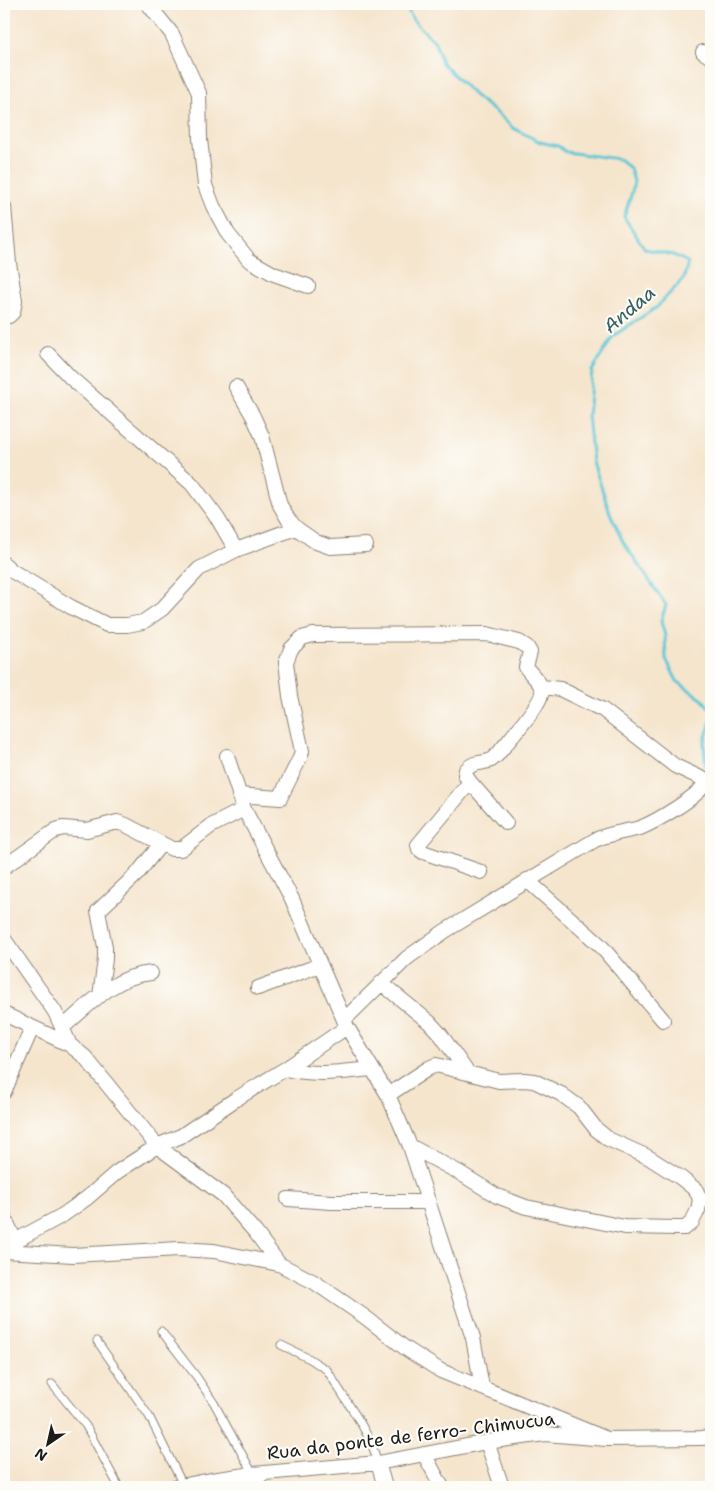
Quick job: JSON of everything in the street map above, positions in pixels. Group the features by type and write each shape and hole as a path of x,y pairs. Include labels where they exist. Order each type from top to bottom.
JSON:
{"street":[{"path":"148,4 172,34 199,93 200,139 205,185 213,206 228,234 249,260 274,274 308,286"},
{"path":"4,207 9,263 15,301 13,312 9,316 4,315"},
{"path":"48,354 71,378 192,484 218,520 236,550"},
{"path":"236,387 262,436 280,505 288,519 296,528 316,542 330,547 366,545"},
{"path":"4,564 12,571 71,607 107,625 127,626 143,622 162,609 199,569 236,550 296,528"},
{"path":"4,867 56,830 63,828 87,830 117,822 160,844 172,849 181,849 242,802 280,798 302,751 290,696 286,662 291,649 302,638 313,635 487,634 519,642 526,647 530,652 526,666 542,687 538,703 498,754 491,760 470,765 466,770 466,775 470,782 506,823"},
{"path":"4,1218 10,1244 64,1215 117,1172 157,1146 181,1136 285,1069 345,1023 407,958 445,931 604,835 640,828 656,820 702,789 706,782 700,777 675,766 603,710 560,689 542,687"},
{"path":"227,756 242,802 292,899 345,1023 388,1095 410,1146 472,1338 482,1387"},
{"path":"470,782 418,845 419,849 423,852 481,872"},
{"path":"100,996 105,948 98,911 137,874 160,844"},
{"path":"527,880 601,946 664,1020"},
{"path":"4,939 50,1006 70,1045"},
{"path":"258,988 320,965"},
{"path":"62,1028 113,985 129,977 151,973"},
{"path":"381,984 429,1022 441,1035 467,1072"},
{"path":"4,1014 70,1045 85,1057 157,1146 223,1195 256,1233 278,1264"},
{"path":"4,1092 32,1028"},
{"path":"388,1095 436,1065 499,1081 534,1081 561,1094 579,1107 596,1129 608,1139 648,1157 681,1178 696,1190 700,1199 698,1210 692,1222 685,1228 625,1227 526,1207 497,1196 460,1172 410,1146"},
{"path":"285,1069 318,1074 372,1069"},
{"path":"288,1199 331,1202 429,1202"},
{"path":"4,1251 73,1256 179,1249 214,1251 278,1264 314,1282 365,1317 405,1348 441,1371 606,1439"},
{"name":"Rua da ponte de ferro- Chimucua","path":"179,1486 213,1483 253,1474 378,1463 487,1442 545,1434 606,1439 711,1437"},
{"path":"487,1442 502,1487"},
{"path":"424,1454 442,1487"},
{"path":"378,1463 385,1487"},
{"path":"253,1474 261,1487"}],"lane":[{"path":"161,1332 196,1376 214,1403 253,1474"},
{"path":"97,1341 148,1416 179,1486"},
{"path":"281,1345 310,1359 327,1370 371,1442 378,1463"},
{"path":"52,1384 86,1426 119,1487"}],"waterway":[{"name":"Andaa","path":"405,4 413,20 435,42 442,63 475,96 513,128 540,142 558,146 566,152 619,159 630,168 634,181 624,217 645,249 673,255 688,262 684,278 657,307 613,336 592,371 588,416 593,462 610,513 623,542 666,605 661,621 665,636 666,659 677,681 703,700 711,710"},
{"name":"Andaa","path":"707,776 704,744 711,721"},
{"name":"Andaa","path":"708,787 711,806"}]}
